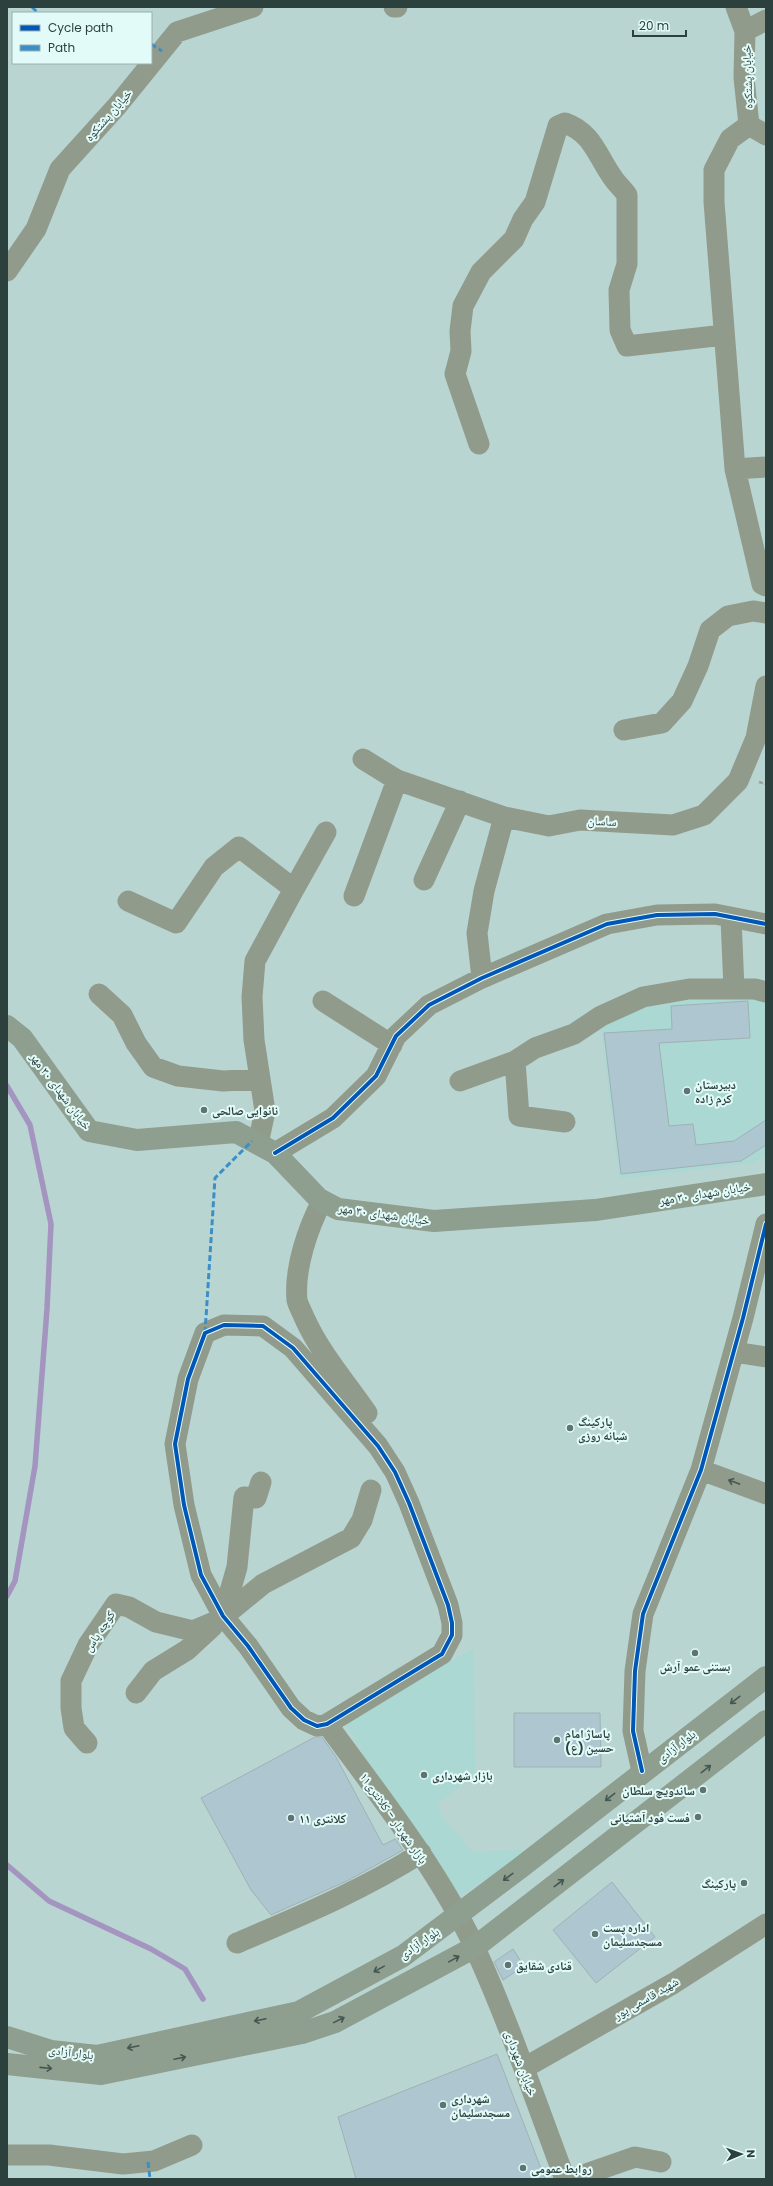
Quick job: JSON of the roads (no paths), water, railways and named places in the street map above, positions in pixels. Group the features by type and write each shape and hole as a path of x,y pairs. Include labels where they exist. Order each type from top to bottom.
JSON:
{"main road":[{"name":"خیابان شهدای ۳۰ مهر","path":"7,1026 22,1038 89,1131 137,1140 236,1132 266,1148 322,1200 338,1209 434,1221 595,1210 766,1184"},
{"name":"بلوار آزادی","path":"300,2023 403,1956 457,1916 642,1771 766,1677"},
{"name":"بلوار آزادی","path":"7,2064 99,2065 300,2023 335,2022 474,1948 766,1721"},
{"name":"بلوار آزادی","path":"7,2037 99,2065"}],"street":[{"name":"خیابان پشتکوه","path":"152,63 177,32 253,7"},
{"name":"خیابان پشتکوه","path":"736,7 746,31 744,78 758,130"},
{"path":"746,31 766,20"},
{"name":"خیابان پشتکوه","path":"7,271 36,229 60,169 117,106 151,64"},
{"path":"479,444 455,374 461,351 460,331 463,306 481,272 514,239 523,219 535,202 558,126 565,123 577,127 595,146 613,177 627,195 627,264 619,290 620,330 627,346 724,335"},
{"path":"758,130 730,139 714,170 714,202 735,469 762,584 766,586"},
{"path":"735,469 766,467"},
{"path":"624,730 662,723 682,701 698,666 710,630 728,616 753,612 766,613"},
{"name":"ساسان","path":"363,759 397,780 504,817 549,826 580,820 673,825 704,816 738,781 756,738 766,686"},
{"path":"354,896 397,780"},
{"path":"424,880 460,802"},
{"path":"482,978 477,933 484,891 504,817"},
{"path":"326,832 255,961 252,997 254,1040 265,1111 266,1148 333,1118 376,1076 396,1036 430,1005 482,978 607,924 657,915 715,914 766,924"},
{"path":"128,901 176,923 214,867 239,847 294,889"},
{"path":"730,918 734,989"},
{"path":"460,1080 515,1061 535,1048 574,1034 601,1016 643,997 689,989 734,989 766,992"},
{"path":"99,994 122,1015 136,1043 153,1067 178,1076 223,1082 260,1079"},
{"path":"323,1001 392,1045"},
{"path":"515,1061 519,1116 565,1122"},
{"path":"322,1200 313,1219 301,1257 297,1301 311,1333 330,1364 360,1404 396,1458"},
{"path":"642,1771 633,1731 635,1671 643,1614 701,1470 734,1352 766,1224"},
{"path":"408,1482 428,1528 454,1625 452,1635 442,1654 327,1724 317,1726 304,1720 292,1708 248,1646 221,1618 201,1575 184,1505 175,1444 188,1379 205,1333 224,1325 263,1326 293,1348 316,1372 378,1446 395,1472 420,1529 454,1625"},
{"path":"734,1352 766,1357"},
{"path":"701,1470 766,1494"},
{"path":"221,1618 237,1567 244,1497 256,1498 261,1482"},
{"path":"136,1693 153,1671 187,1650 221,1618 263,1584 351,1538 362,1520 371,1490"},
{"name":"کوچه پاس","path":"87,1743 74,1728 70,1708 71,1680 88,1645 116,1604 130,1607 156,1622 193,1631 221,1618"},
{"name":"بازار شهردار - کلانتری۱۱","path":"327,1724 421,1853 474,1948"},
{"path":"237,1943 316,1910 385,1876 421,1853"},
{"name":"شهید قاسمی پور","path":"524,2068 674,1983 766,1924"},
{"name":"خیابان شهرداری","path":"474,1948 524,2068 565,2179"},
{"path":"7,2155 50,2156 123,2164 154,2161 192,2145"},
{"path":"572,2179 635,2157 661,2162"}],"waterway":[{"path":"7,1086 30,1125 51,1224 47,1309 35,1466 15,1581 7,1596"},
{"path":"7,1865 49,1901 151,1949 185,1969 203,1999"}],"place":[{"name":"دبیرستان کرم زاده","path":"687,1091"},
{"name":"نانوایی صالحی","path":"204,1110"},
{"name":"پارکینگ شبانه روزی","path":"570,1428"},
{"name":"بستنی عمو آرش","path":"695,1653"},
{"name":"پاساژ امام حسین (ع)","path":"557,1740"},
{"name":"بازار شهرداری","path":"424,1775"},
{"name":"ساندویچ سلطان","path":"703,1790"},
{"name":"فست فود آشتیانی","path":"698,1817"},
{"name":"کلانتری ۱۱","path":"291,1818"},
{"name":"پارکینگ","path":"744,1883"},
{"name":"اداره پست مسجدسلیمان","path":"595,1934"},
{"name":"قنادی شقایق","path":"508,1965"},
{"name":"شهرداری مسجدسلیمان","path":"443,2105"},
{"name":"روابط عمومی","path":"523,2168"}]}
